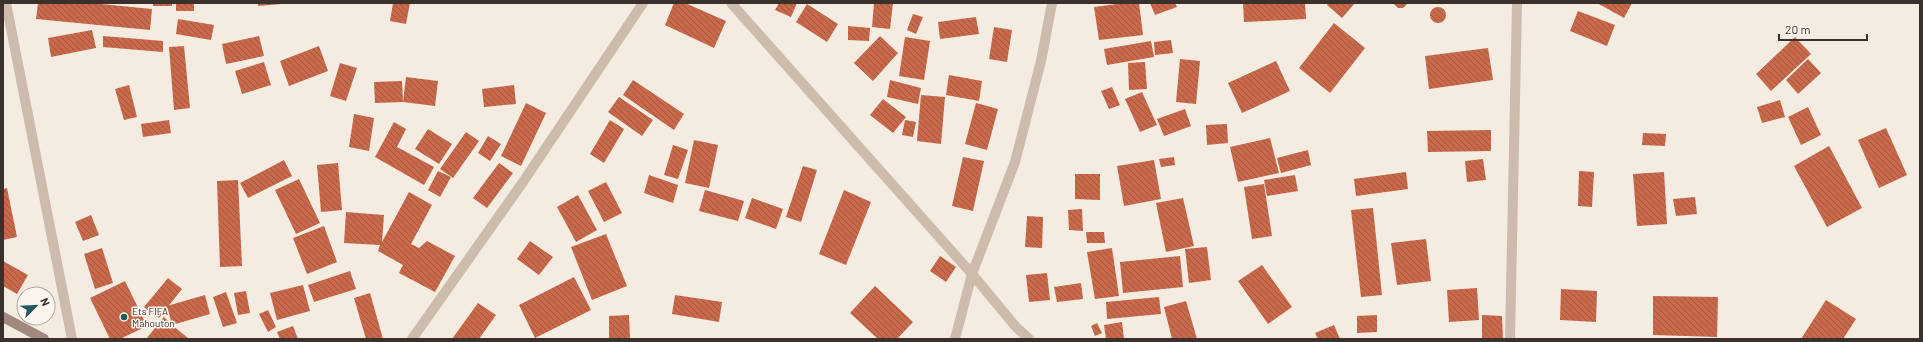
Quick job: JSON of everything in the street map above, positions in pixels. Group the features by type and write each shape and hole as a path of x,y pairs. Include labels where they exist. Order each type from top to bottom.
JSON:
{"street":[{"path":"6,3 72,339"},
{"path":"412,339 523,182 644,3"},
{"path":"731,3 972,274 1016,327 1029,339"},
{"path":"955,339 972,274 1015,162 1041,61 1052,3"},
{"path":"1510,339 1517,3"},
{"path":"3,317 44,339"}],"building":[{"path":"38,3 91,3 152,9 150,30 36,19"},
{"path":"153,3 172,3 172,6 153,6"},
{"path":"176,3 194,3 194,11 176,11"},
{"path":"258,3 281,3 281,4 258,6"},
{"path":"393,3 410,3 406,24 390,21"},
{"path":"674,3 685,3 726,21 714,48 665,25"},
{"path":"779,3 797,3 791,17 775,10"},
{"path":"874,3 893,3 890,29 872,27"},
{"path":"1125,3 1139,3 1143,35 1099,40 1094,7"},
{"path":"1150,3 1175,3 1177,7 1155,15"},
{"path":"1243,3 1305,3 1306,19 1244,22"},
{"path":"1328,3 1355,3 1342,18 1327,5"},
{"path":"1393,3 1408,3 1403,8 1398,8"},
{"path":"1597,3 1632,3 1624,18"},
{"path":"807,4 838,24 827,42 796,22"},
{"path":"1438,7 1445,12 1446,15 1441,22 1438,23 1431,18 1430,15 1435,8"},
{"path":"1578,11 1615,25 1607,46 1570,31"},
{"path":"913,14 923,17 916,34 907,30"},
{"path":"976,17 979,34 940,39 938,22"},
{"path":"178,19 214,25 211,40 176,34"},
{"path":"1334,23 1365,48 1330,93 1299,68"},
{"path":"848,26 870,28 869,41 848,40"},
{"path":"994,27 1012,30 1007,62 989,59"},
{"path":"92,30 96,48 51,57 48,38"},
{"path":"103,36 163,41 163,52 103,47"},
{"path":"259,36 264,56 226,64 222,44"},
{"path":"880,36 898,53 873,81 854,63"},
{"path":"905,37 930,41 924,80 899,76"},
{"path":"1795,37 1811,54 1771,91 1756,74"},
{"path":"1171,40 1173,53 1155,55 1154,42"},
{"path":"1151,41 1154,57 1107,65 1104,49"},
{"path":"184,46 190,108 174,110 169,47"},
{"path":"319,46 328,71 289,86 280,61"},
{"path":"1488,48 1493,80 1429,89 1425,56"},
{"path":"1180,59 1200,61 1196,104 1176,102"},
{"path":"1808,59 1821,73 1798,94 1786,80"},
{"path":"1276,61 1290,91 1242,113 1228,83"},
{"path":"264,62 271,85 242,94 235,71"},
{"path":"1145,62 1147,89 1129,90 1128,63"},
{"path":"340,63 357,68 346,101 330,96"},
{"path":"949,75 982,81 979,101 946,95"},
{"path":"406,77 438,81 435,106 403,102"},
{"path":"633,80 684,114 674,130 623,95"},
{"path":"890,80 921,88 918,104 887,97"},
{"path":"402,81 403,102 375,103 374,82"},
{"path":"129,85 137,117 124,120 115,89"},
{"path":"514,85 516,104 484,107 482,89"},
{"path":"1112,87 1120,105 1109,109 1101,91"},
{"path":"1142,92 1157,125 1140,132 1125,99"},
{"path":"921,95 945,97 941,144 917,141"},
{"path":"619,97 653,120 642,136 608,112"},
{"path":"883,99 906,117 893,133 870,115"},
{"path":"1780,100 1785,117 1762,123 1757,107"},
{"path":"526,103 546,113 521,166 501,156"},
{"path":"976,103 998,109 987,150 965,144"},
{"path":"1808,107 1821,135 1801,145 1788,117"},
{"path":"1185,109 1191,126 1164,136 1157,119"},
{"path":"354,114 374,118 369,151 349,147"},
{"path":"169,120 171,133 143,137 141,124"},
{"path":"610,120 624,129 604,163 590,154"},
{"path":"905,120 916,122 913,137 902,135"},
{"path":"394,122 406,129 397,147 434,167 424,185 375,157"},
{"path":"1227,124 1228,143 1207,145 1206,125"},
{"path":"1886,128 1907,175 1879,188 1858,140"},
{"path":"428,129 452,144 439,164 415,149"},
{"path":"1491,130 1491,151 1428,152 1427,131"},
{"path":"466,132 479,141 453,178 440,169"},
{"path":"1643,133 1666,134 1665,146 1642,145"},
{"path":"488,136 501,144 490,161 478,153"},
{"path":"1270,138 1279,173 1238,182 1230,147"},
{"path":"694,140 718,145 709,188 685,183"},
{"path":"673,145 688,150 678,179 664,175"},
{"path":"1829,146 1862,208 1827,227 1794,166"},
{"path":"1308,150 1311,165 1281,173 1277,158"},
{"path":"963,157 984,161 973,211 952,206"},
{"path":"1174,157 1175,165 1161,167 1159,159"},
{"path":"1483,159 1486,180 1467,182 1465,161"},
{"path":"284,160 292,176 248,198 240,183"},
{"path":"1154,160 1161,199 1124,206 1117,166"},
{"path":"338,163 342,210 321,212 317,165"},
{"path":"499,163 513,173 487,208 473,198"},
{"path":"803,166 817,170 801,222 786,217"},
{"path":"438,171 451,177 440,197 428,190"},
{"path":"1579,171 1594,172 1592,207 1578,206"},
{"path":"1406,172 1408,189 1356,196 1354,179"},
{"path":"1664,172 1667,224 1637,226 1633,174"},
{"path":"1075,174 1100,174 1100,200 1075,199"},
{"path":"649,175 678,185 673,203 644,193"},
{"path":"1295,175 1298,191 1267,196 1264,180"},
{"path":"299,179 320,223 296,234 275,190"},
{"path":"238,180 242,266 220,267 217,181"},
{"path":"606,182 622,213 604,222 588,191"},
{"path":"1264,184 1272,236 1252,239 1244,187"},
{"path":"7,188 17,237 3,240 3,189"},
{"path":"705,190 744,201 738,221 699,211"},
{"path":"844,190 871,202 846,265 819,254"},
{"path":"409,192 432,205 411,244 419,248 427,241 455,256 435,292 399,273 403,265 378,251 380,245 344,243 346,212 384,215 382,242"},
{"path":"578,195 597,230 576,242 557,207"},
{"path":"1695,197 1697,214 1676,216 1673,199"},
{"path":"752,198 783,209 776,229 745,218"},
{"path":"1183,198 1194,246 1166,252 1156,203"},
{"path":"1373,208 1382,295 1361,297 1351,210"},
{"path":"1082,209 1083,231 1069,230 1068,210"},
{"path":"91,215 99,235 83,241 75,222"},
{"path":"1027,216 1043,217 1042,248 1025,247"},
{"path":"324,226 337,262 307,274 293,238"},
{"path":"1086,232 1104,232 1105,243 1087,243"},
{"path":"606,234 627,286 592,300 571,247"},
{"path":"1426,239 1431,281 1397,285 1391,243"},
{"path":"530,241 553,257 539,275 517,259"},
{"path":"1207,247 1211,280 1189,283 1185,249"},
{"path":"102,248 113,283 95,289 84,254"},
{"path":"1112,248 1119,296 1095,299 1087,252"},
{"path":"940,256 956,267 946,282 930,271"},
{"path":"1180,256 1183,287 1123,293 1120,262"},
{"path":"3,261 28,275 22,286 16,286 16,293 3,286"},
{"path":"1262,265 1292,307 1268,324 1238,281"},
{"path":"350,271 356,289 314,302 308,285"},
{"path":"1047,273 1050,300 1029,302 1026,275"},
{"path":"574,277 591,310 535,338 519,305"},
{"path":"168,278 182,289 159,318 144,307"},
{"path":"125,281 147,326 120,339 110,339 90,298"},
{"path":"1081,283 1083,299 1057,302 1054,287"},
{"path":"303,285 310,311 277,320 270,293"},
{"path":"875,286 913,322 897,339 878,339 850,313"},
{"path":"1477,288 1479,320 1449,322 1447,290"},
{"path":"1561,289 1597,291 1596,322 1560,320"},
{"path":"246,291 250,313 238,315 234,293"},
{"path":"226,292 237,323 223,327 213,297"},
{"path":"370,293 383,339 366,339 354,298"},
{"path":"205,295 210,314 172,325 167,306"},
{"path":"675,295 722,302 719,322 672,314"},
{"path":"1653,296 1718,297 1717,337 1653,335"},
{"path":"1159,297 1161,314 1107,319 1106,302"},
{"path":"1826,300 1856,319 1843,339 1801,339"},
{"path":"1186,301 1197,339 1172,339 1164,307"},
{"path":"478,303 496,315 479,339 452,339"},
{"path":"268,310 276,327 268,332 259,314"},
{"path":"629,315 630,339 609,339 609,316"},
{"path":"1377,315 1377,332 1357,333 1357,316"},
{"path":"1482,315 1502,316 1503,339 1482,339"},
{"path":"164,317 188,338 146,339"},
{"path":"1122,322 1124,339 1106,339 1104,325"},
{"path":"1097,323 1102,333 1095,336 1091,326"},
{"path":"1334,325 1340,339 1318,339 1315,333"},
{"path":"293,326 298,339 280,339 277,332"}],"place":[{"name":"Ets FIFA Mahouton","path":"124,317"}]}
